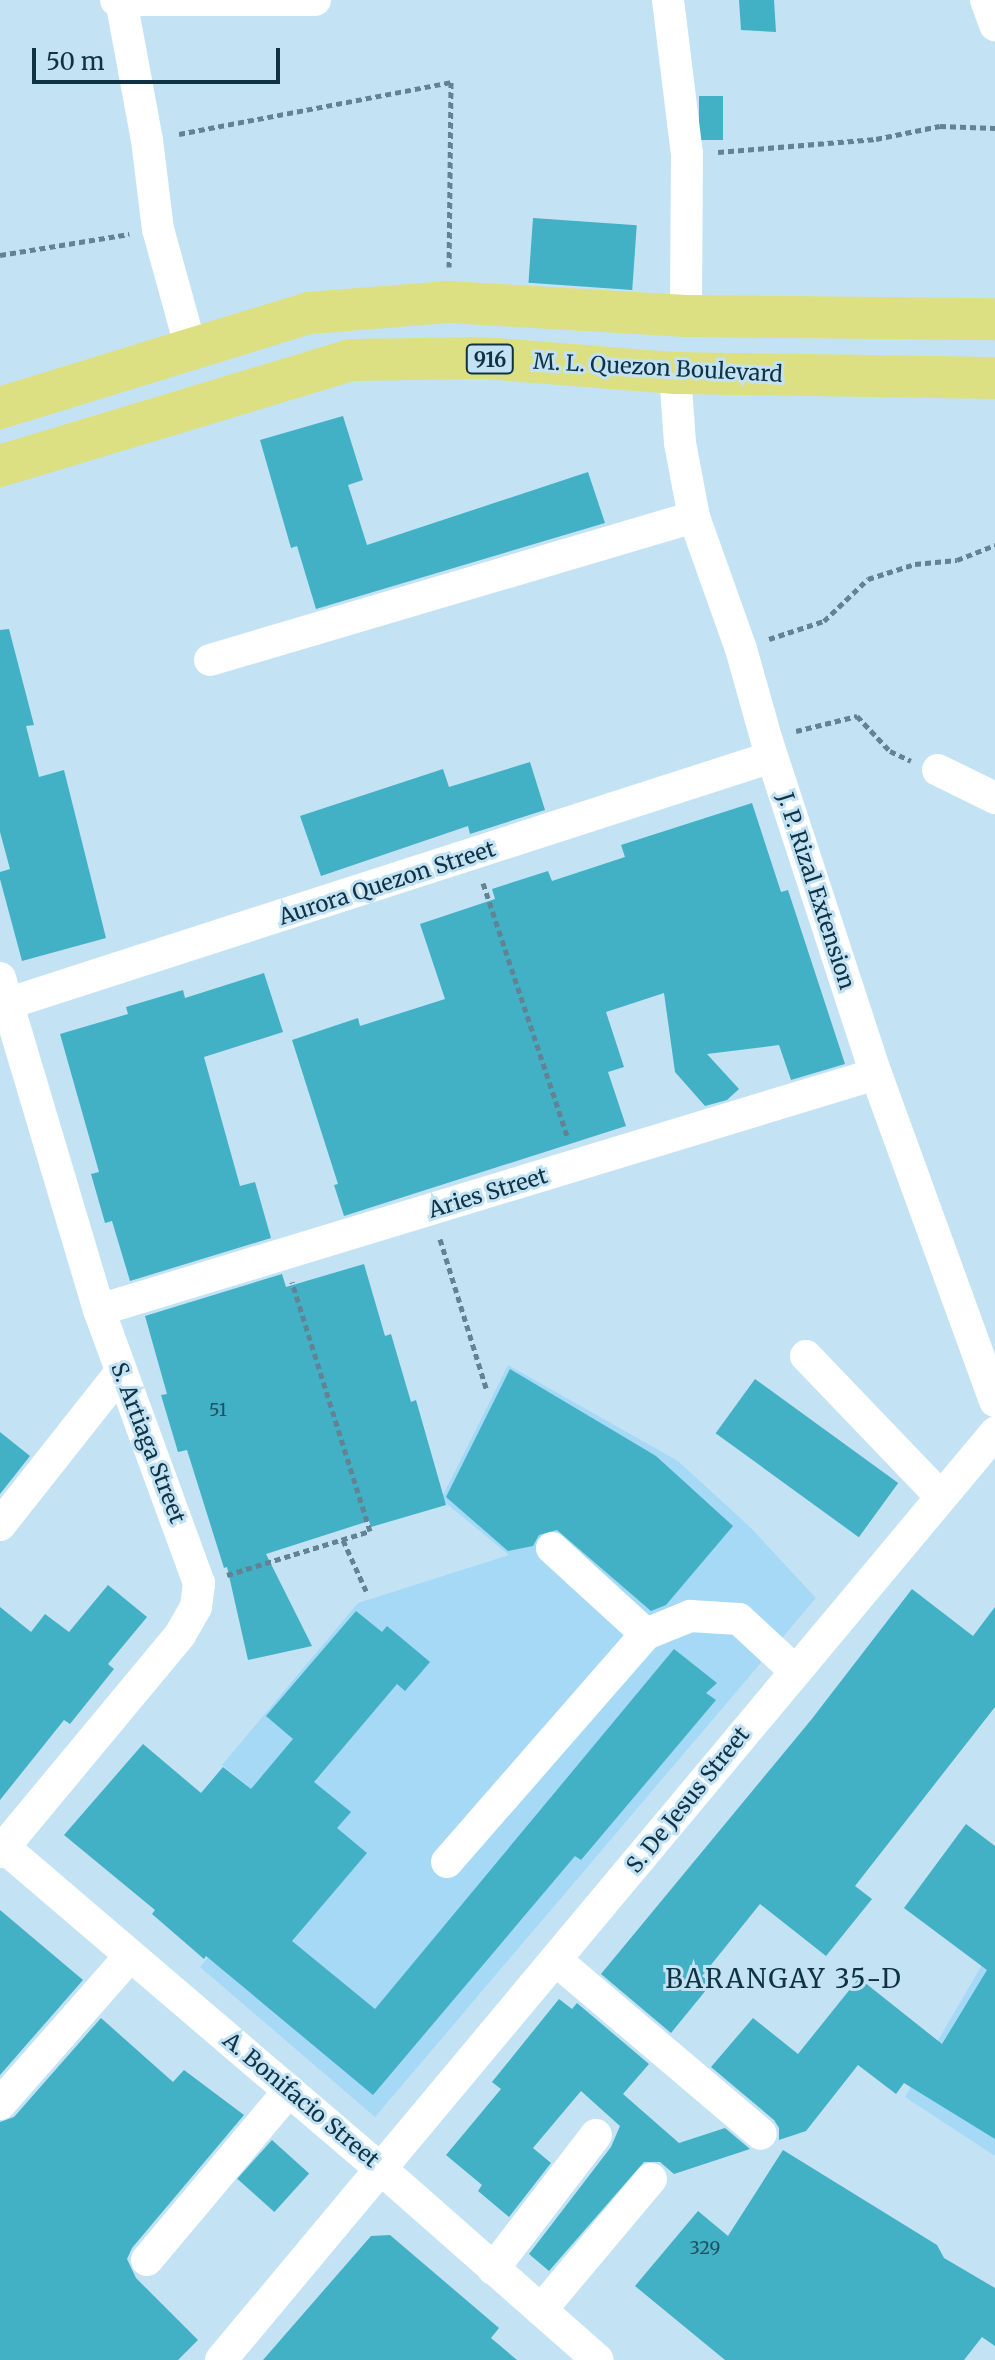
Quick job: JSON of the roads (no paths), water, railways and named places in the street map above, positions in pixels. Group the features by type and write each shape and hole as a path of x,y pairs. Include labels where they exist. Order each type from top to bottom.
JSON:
{"main road":[{"path":"0,408 309,313 449,302 686,316 995,319"},
{"name":"M. L. Quezon Boulevard","path":"0,466 351,360 484,358 675,373 995,378"}],"street":[{"path":"191,349 158,229 147,140 119,0 315,0"},
{"path":"668,0 687,154 686,316"},
{"path":"986,0 995,25"},
{"name":"J. P. Rizal Extension","path":"675,373 680,443 694,517 741,649 769,747 876,1074 986,1339 995,1401"},
{"path":"210,660 694,517"},
{"name":"Aurora Quezon Street","path":"3,996 474,855 769,747"},
{"path":"938,770 995,798"},
{"name":"S. Artiaga Street","path":"1,1848 180,1635 196,1607 199,1583 99,1310 3,996"},
{"name":"Aries Street","path":"99,1310 876,1074"},
{"path":"806,1356 941,1497"},
{"path":"0,1525 121,1372"},
{"name":"S. De Jesus Street","path":"221,2360 995,1433"},
{"path":"552,1548 646,1634"},
{"path":"447,1862 646,1634 690,1616 739,1619 794,1670"},
{"name":"A. Bonifacio Street","path":"1,1848 380,2168 598,2360"},
{"path":"0,2104 130,1956"},
{"path":"557,1961 761,2134"},
{"path":"147,2260 289,2091"},
{"path":"493,2269 596,2135"},
{"path":"541,2310 651,2179"}],"district":[{"name":"BARANGAY 35-D","path":"784,1979"}]}
